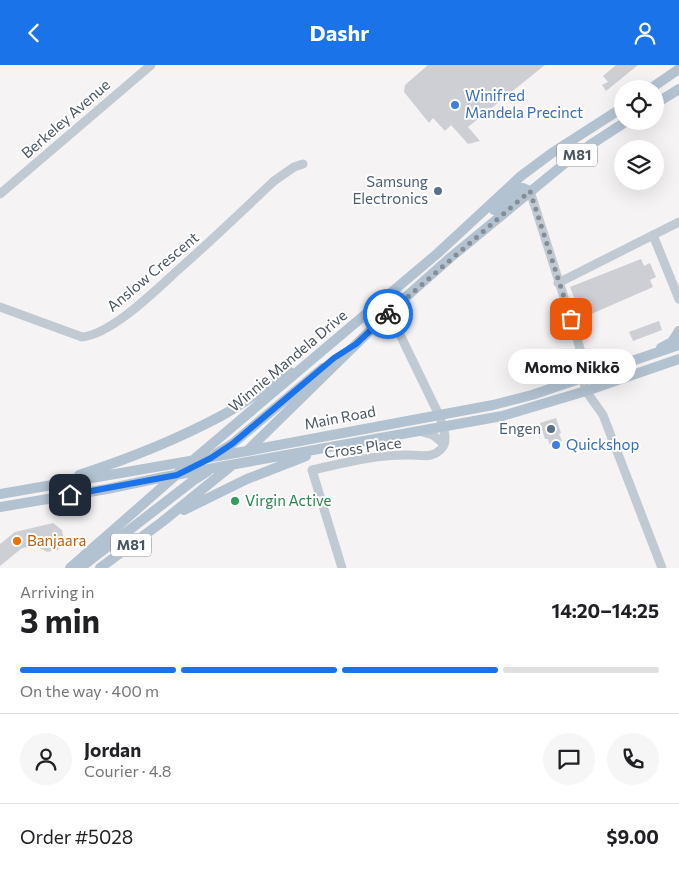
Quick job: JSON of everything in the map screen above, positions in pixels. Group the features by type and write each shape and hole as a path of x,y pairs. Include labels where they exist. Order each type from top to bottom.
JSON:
{"main road":[{"path":"662,80 678,68"},
{"path":"664,98 679,89"},
{"name":"Winnie Mandela Drive","path":"70,568 192,461 438,253 521,176 552,153 614,113"},
{"name":"Winnie Mandela Drive","path":"100,568 162,522 232,465 389,312 530,191 590,145 614,129"},
{"path":"438,253 446,251 518,189 523,188 530,191"},
{"path":"652,355 672,341 679,331"},
{"path":"80,568 194,480 232,444 334,358 356,344"},
{"name":"Main Road","path":"212,463 247,451 493,405 532,395 566,383 581,373 652,355 679,345"},
{"path":"48,485 130,459 194,429 241,405 320,353"},
{"name":"Main Road","path":"0,494 192,461 232,465 502,416 586,391 679,359"},
{"path":"162,522 248,479 330,447"},
{"path":"0,507 177,475 212,463"}],"street":[{"name":"Berkeley Avenue","path":"0,194 151,65"},
{"name":"Anslow Crescent","path":"0,307 82,337 96,333 132,310 158,289 274,181 294,167 304,164"},
{"path":"530,191 577,338 583,360 581,373 586,391 603,415 662,568"},
{"path":"558,283 679,222"},
{"path":"653,235 679,299"},
{"path":"389,312 439,415 443,427 444,444"},
{"name":"Cross Place","path":"342,568 312,470 394,455 432,456 444,444 433,435 420,431"}],"building":[{"name":"Winifred Mandela Precinct","path":"428,65 545,65 468,127 480,141 468,144 451,125 445,131 433,118 429,123 404,92 405,85"},
{"path":"616,65 638,65 620,80 614,80 614,84 606,91 602,85 608,82 603,76"},
{"path":"641,259 644,266 650,263 656,277 650,280 653,287 582,318 570,287"},
{"path":"659,321 662,330 633,341 629,332"},
{"path":"556,418 562,441 550,446 548,439 545,439 540,423"},
{"path":"53,523 62,530 64,541 58,550 47,552 40,548 39,545 22,548 0,566 0,544 15,532"}],"way so far":[{"path":"388,314 451,257 530,191 571,319"}],"place":[{"name":"Winifred Mandela Precinct","path":"455,105"},
{"name":"Samsung Electronics","path":"438,191"},
{"name":"Momo Nikkō","path":"571,319"},
{"name":"Engen","path":"551,429"},
{"name":"Quickshop","path":"556,445"},
{"name":"Virgin Active","path":"235,501"},
{"name":"Banjaara","path":"17,541"}],"route":[{"path":"70,495 177,475 211,458 232,444 334,358 356,344 388,314"}]}
